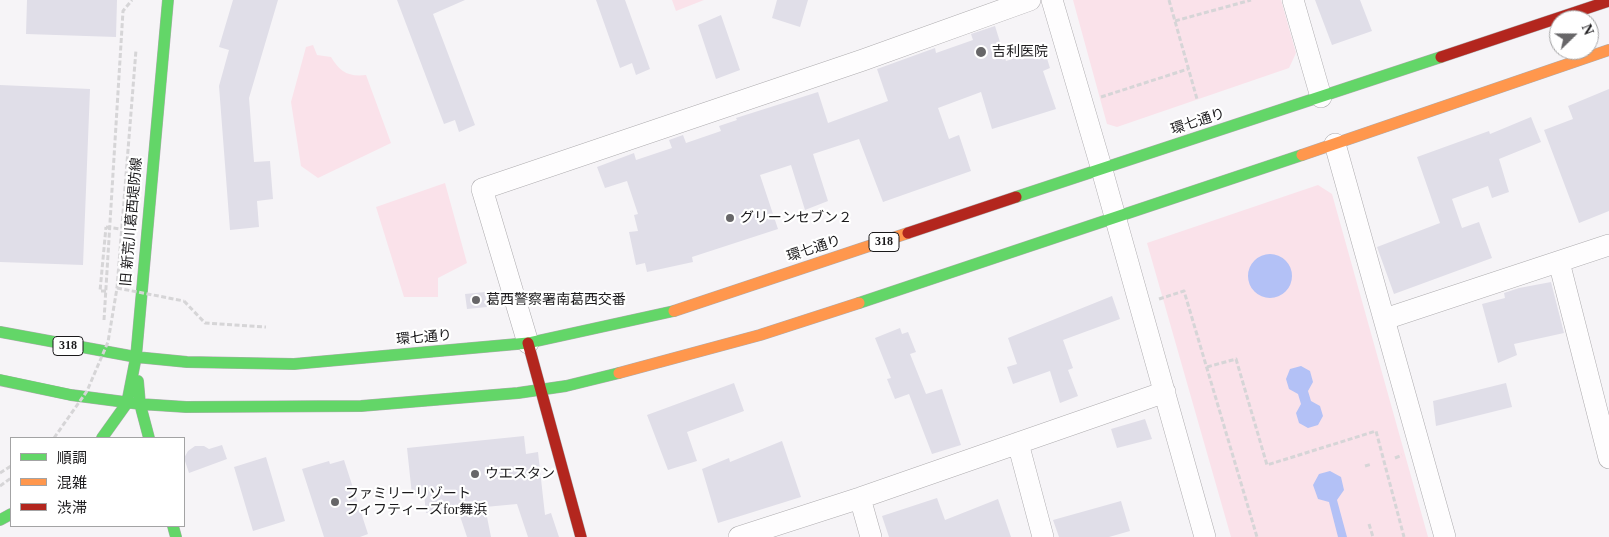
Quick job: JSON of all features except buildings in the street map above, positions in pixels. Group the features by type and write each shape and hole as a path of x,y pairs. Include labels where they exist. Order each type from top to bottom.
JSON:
{"main road":[{"name":"旧 新荒川葛西堤防線","path":"103,437 127,403 136,357 168,0"},
{"name":"環七通り","path":"0,332 136,357 187,362 294,364 552,340 658,316 1609,1"},
{"path":"0,380 71,395 127,403 186,407 361,406 542,390 620,374 760,335 1116,218 1609,50"},
{"path":"528,343 581,537"},
{"path":"136,357 140,404 148,437"}],"street":[{"path":"528,343 482,189 844,66 1030,0"},
{"path":"1052,0 1116,218 1205,537"},
{"path":"1293,0 1321,97"},
{"path":"1335,144 1445,537"},
{"path":"1385,319 1609,245"},
{"path":"1559,262 1609,458"},
{"path":"740,537 860,498 1165,392"},
{"path":"1018,443 1043,537"},
{"path":"860,498 871,537"}],"path":[{"path":"104,320 123,11 132,0"},
{"path":"1169,0 1197,99"},
{"path":"1175,22 1251,0"},
{"path":"55,437 87,391 108,342 117,288 120,229 136,50"},
{"path":"1100,97 1188,69"},
{"path":"106,291 100,291 106,227 120,229"},
{"path":"117,288 184,301 205,323 266,327"},
{"path":"1156,300 1184,291 1258,537"},
{"path":"1207,367 1236,359 1267,465 1376,432 1404,537"},
{"path":"1366,466 1372,464"},
{"path":"1369,524 1373,537"}],"shaded area":[{"path":"672,0 704,0 676,11"},
{"path":"1073,0 1281,0 1296,53 1289,68 1117,127 1107,124"},
{"path":"313,45 317,55 331,57 341,70 354,75 366,75 391,143 318,178 301,166 291,102 306,47"},
{"path":"445,183 467,263 438,278 438,297 404,297 376,207"},
{"path":"1318,185 1332,194 1428,537 1231,537 1147,243"}],"water":[{"path":"1274,254 1286,260 1291,267 1291,285 1286,292 1279,297 1266,298 1258,295 1251,288 1248,272 1251,264 1258,257"},
{"path":"1301,366 1310,371 1313,382 1308,391 1311,401 1320,406 1323,416 1318,425 1308,428 1299,423 1296,413 1301,404 1298,394 1289,389 1286,379 1290,369"},
{"path":"1330,471 1341,477 1344,490 1337,500 1347,537 1338,537 1329,502 1318,499 1313,485 1319,474"}],"traffic: fast":[{"path":"103,437 127,403 136,357 168,0"},
{"path":"1016,197 1441,57"},
{"path":"859,303 1302,155"},
{"path":"0,332 136,357 187,362 294,364 528,343 674,311"},
{"path":"0,380 71,395 140,404 186,407 361,406 518,393 566,386 619,373"},
{"path":"138,381 140,404 149,437"},
{"path":"0,520 10,515"},
{"path":"173,527 176,537"}],"traffic: slow":[{"path":"1302,155 1609,50"},
{"path":"674,311 908,233"},
{"path":"619,373 760,335 859,303"}],"traffic: jam":[{"path":"1441,57 1609,1"},
{"path":"908,233 1016,197"},
{"path":"528,343 581,537"}],"place":[{"name":"吉利医院","path":"981,52"},
{"name":"グリーンセブン２","path":"730,218"},
{"name":"葛西警察署南葛西交番","path":"476,300"},
{"name":"ウエスタン","path":"475,474"},
{"name":"ファミリーリゾート フィフティーズfor舞浜","path":"335,502"}]}
